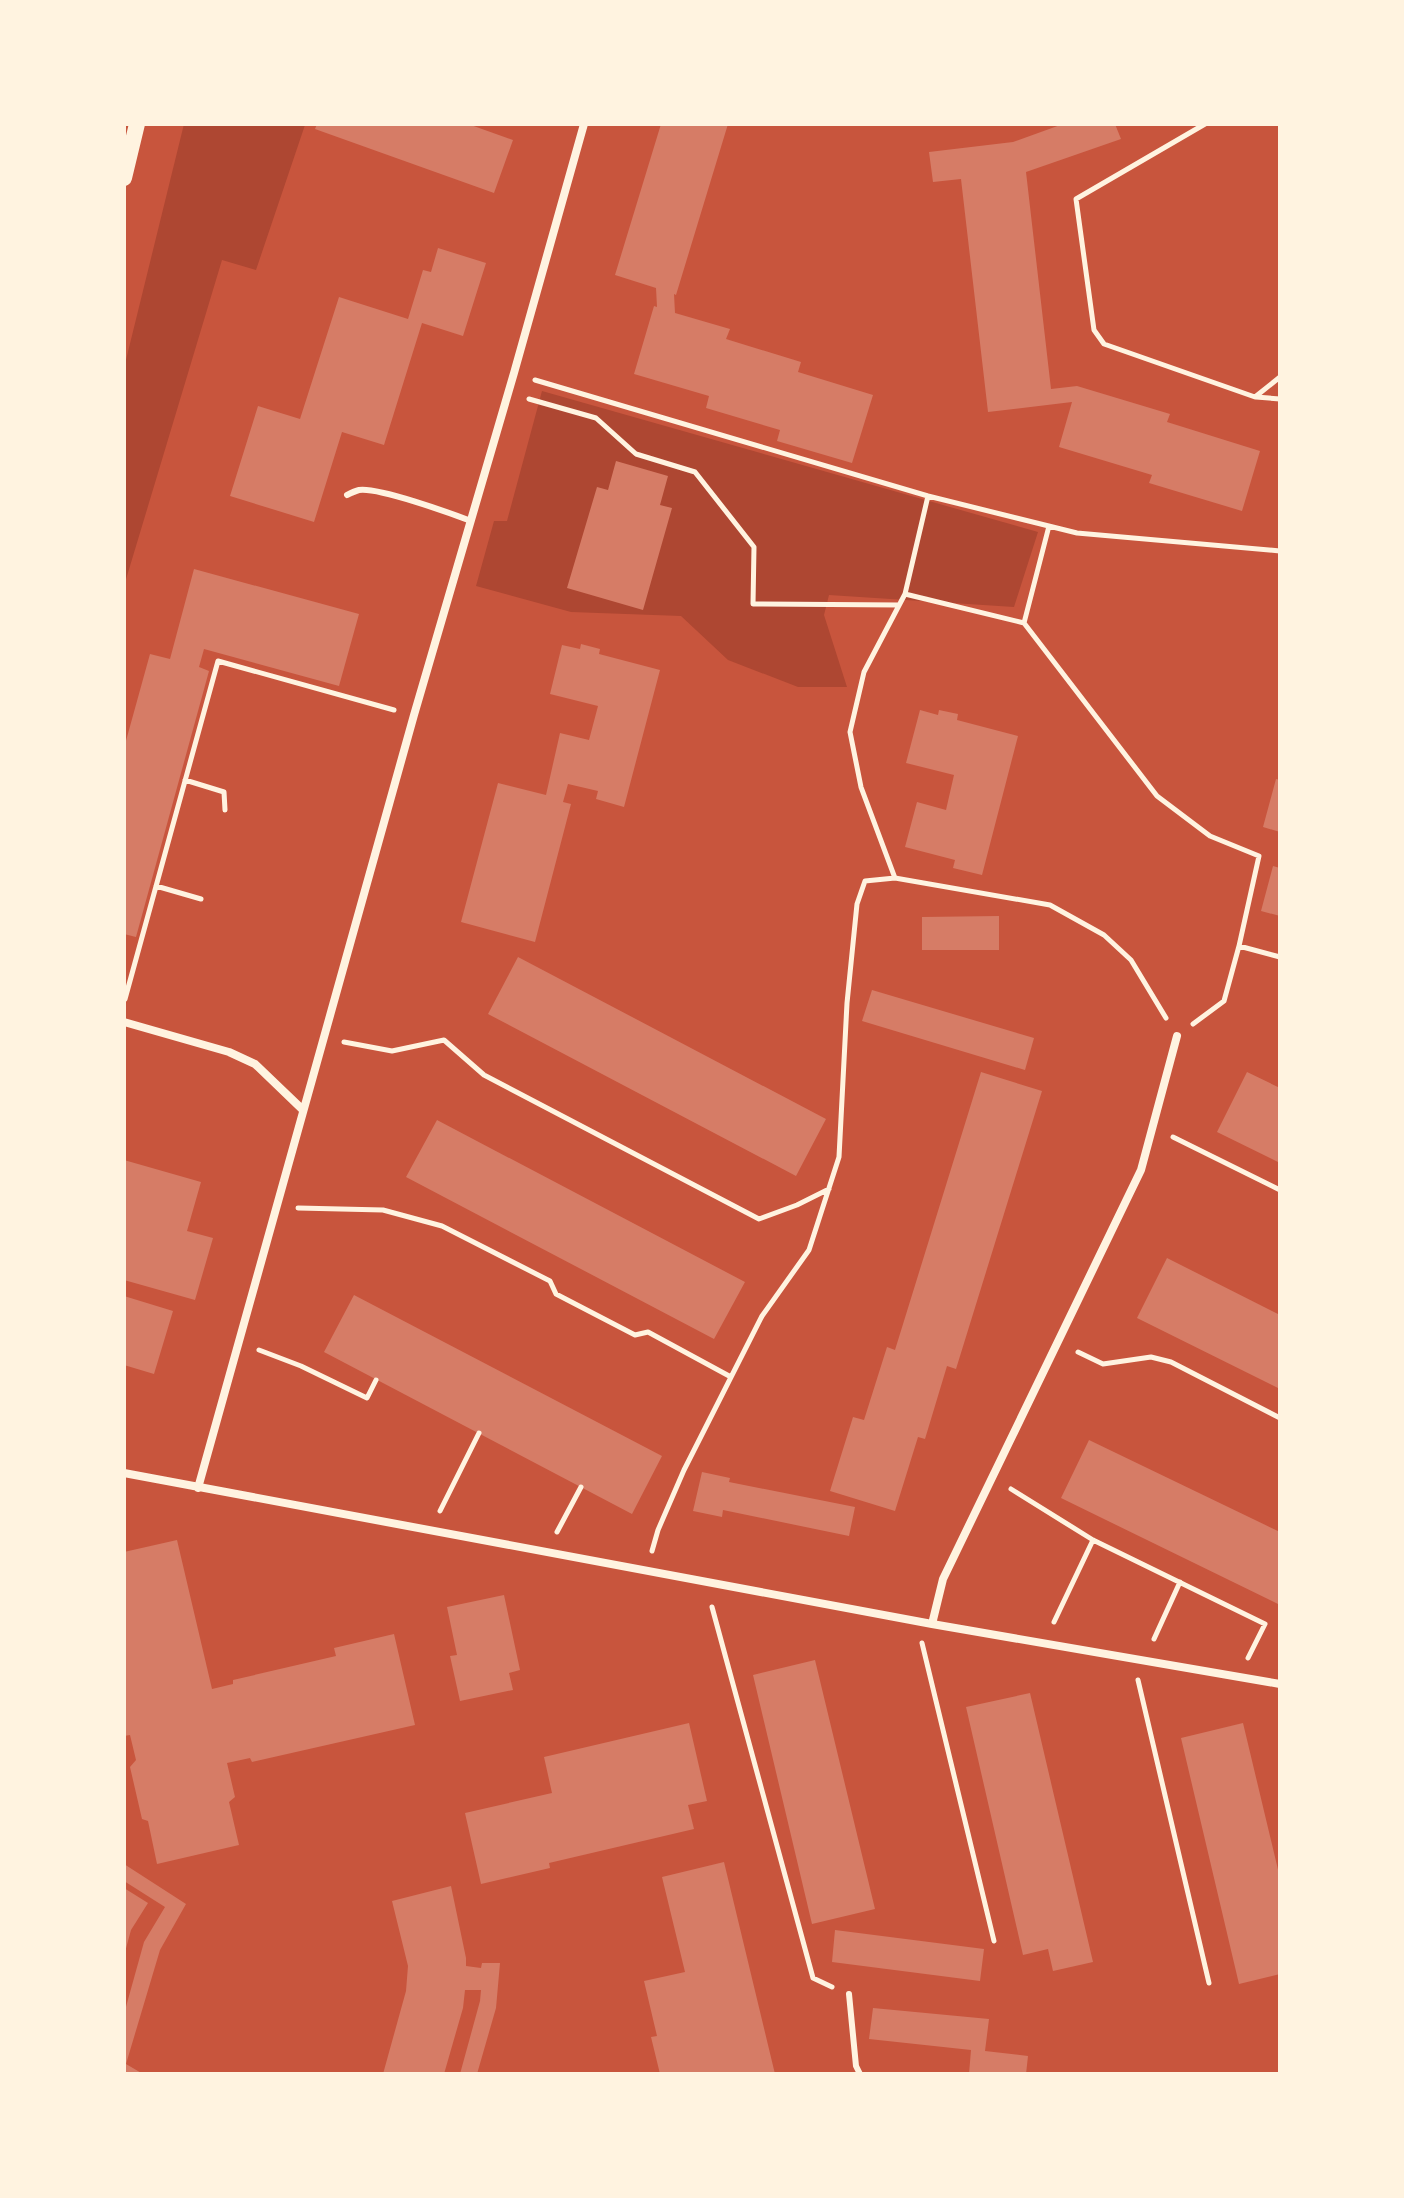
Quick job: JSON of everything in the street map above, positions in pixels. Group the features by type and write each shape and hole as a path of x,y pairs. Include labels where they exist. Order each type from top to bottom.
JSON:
{"main road":[{"path":"124,178 137,124"}],"street":[{"path":"198,1488 414,715 584,124"},
{"path":"124,1022 229,1052 255,1064 303,1110"},
{"path":"932,1624 943,1579 1141,1170 1177,1036"},
{"path":"124,1473 706,1583 1280,1684"}],"lane":[{"path":"347,495 361,490 391,496 471,521"},
{"path":"849,1994 856,2066 860,2074"}],"path":[{"path":"1205,124 1076,199 1094,330 1104,344 1255,397 1280,399"},
{"path":"514,373 928,496 1077,533 1280,551"},
{"path":"1255,397 1280,377"},
{"path":"508,393 596,418 636,454 695,472 754,547 753,604 899,605"},
{"path":"895,878 861,787 850,732 864,672 905,594 928,496"},
{"path":"1024,623 1049,526"},
{"path":"646,1572 668,1506 762,1316 809,1250 829,1189 839,1157 847,1003 857,904 865,881 895,878 1050,905 1104,935 1131,960 1177,1036 1224,1001 1239,946 1259,856 1210,836 1157,796 1024,623 905,594"},
{"path":"126,996 218,661 414,715"},
{"path":"185,780 224,792 225,810"},
{"path":"156,886 201,899"},
{"path":"1239,946 1280,957"},
{"path":"323,1038 392,1051 444,1040 484,1075 759,1219 829,1189"},
{"path":"1153,1127 1280,1190"},
{"path":"276,1207 383,1210 442,1226 550,1281 556,1294 569,1301 635,1335 648,1332 731,1377"},
{"path":"1057,1342 1103,1364 1151,1357 1171,1362 1280,1418"},
{"path":"239,1343 301,1366 367,1398 376,1380"},
{"path":"430,1531 479,1433"},
{"path":"992,1478 1093,1540 1265,1624 1238,1677"},
{"path":"546,1553 581,1487"},
{"path":"1044,1643 1093,1540"},
{"path":"1144,1661 1180,1582"},
{"path":"706,1583 813,1978 849,1994"},
{"path":"916,1621 994,1941"},
{"path":"1132,1658 1209,1983"}],"shaded area":[{"path":"184,124 305,125 256,270 222,260 124,586 124,368"},
{"path":"542,391 1038,532 1014,607 829,595 824,615 847,687 798,687 728,660 681,616 571,612 476,586 494,521 507,521"}],"building":[{"path":"317,124 468,124 513,140 494,193 315,129"},
{"path":"661,124 728,124 674,294 675,313 730,329 726,339 801,362 798,372 873,395 852,463 777,441 780,430 706,408 709,396 634,374 654,306 657,307 656,288 615,275"},
{"path":"1063,124 1115,124 1121,139 1026,172 1051,389 1077,386 1170,414 1167,422 1260,451 1242,511 1149,483 1152,475 1059,447 1072,402 988,412 961,179 933,182 929,152 1013,142"},
{"path":"438,248 486,263 463,336 422,323 384,445 342,432 314,522 230,496 258,406 300,419 339,297 408,319 423,270 431,272"},
{"path":"616,461 668,476 660,505 672,508 643,610 567,588 597,487 608,490"},
{"path":"194,569 359,614 339,686 204,649 199,667 209,671 136,937 124,934 124,748 150,654 170,659"},
{"path":"581,644 600,649 599,654 660,670 624,807 596,799 598,791 568,784 563,802 571,804 535,942 461,922 498,783 546,795 560,733 589,740 598,706 550,694 562,645 580,649"},
{"path":"920,710 938,715 939,710 958,714 957,720 1018,736 982,875 953,868 955,860 905,847 917,802 946,810 954,775 906,763"},
{"path":"1276,779 1280,780 1280,832 1263,827"},
{"path":"1273,866 1280,868 1280,916 1261,911"},
{"path":"999,916 999,950 922,950 922,917"},
{"path":"518,957 826,1119 796,1176 488,1014"},
{"path":"872,990 1034,1038 1025,1070 862,1021"},
{"path":"981,1072 1042,1091 956,1369 947,1366 925,1439 918,1437 895,1511 830,1491 853,1417 864,1420 887,1347 895,1350"},
{"path":"1247,1072 1280,1088 1280,1163 1217,1132"},
{"path":"437,1120 745,1282 714,1339 406,1177"},
{"path":"124,1160 201,1182 187,1231 213,1238 195,1300 124,1280"},
{"path":"1167,1258 1280,1315 1280,1389 1137,1318"},
{"path":"354,1295 662,1456 632,1514 324,1352"},
{"path":"124,1296 173,1311 154,1374 124,1365"},
{"path":"1089,1440 1280,1532 1280,1605 1061,1498"},
{"path":"702,1472 730,1478 729,1482 855,1507 849,1536 723,1510 722,1517 693,1511"},
{"path":"177,1540 212,1689 233,1684 233,1680 336,1656 334,1648 394,1634 415,1725 252,1762 250,1758 227,1763 235,1797 229,1802 239,1845 157,1864 148,1821 142,1819 130,1767 136,1760 130,1735 124,1736 124,1552"},
{"path":"504,1595 520,1670 509,1673 513,1690 460,1701 450,1656 457,1655 447,1607"},
{"path":"815,1660 875,1909 812,1924 753,1675"},
{"path":"1030,1693 1093,1962 1053,1971 1048,1949 1023,1955 966,1707"},
{"path":"689,1723 707,1801 688,1805 694,1829 549,1863 550,1868 481,1884 465,1813 552,1793 544,1757"},
{"path":"1243,1723 1280,1878 1280,1974 1239,1984 1181,1738"},
{"path":"724,1862 775,2074 660,2074 651,2037 657,2036 644,1981 685,1972 662,1877"},
{"path":"124,1864 186,1904 160,1950 126,2064 143,2074 124,2074 124,2014 144,1942 165,1907 124,1881"},
{"path":"451,1886 466,1966 481,1968 482,1963 500,1963 496,2008 477,2074 460,2074 481,1990 465,1990 463,2008 444,2074 383,2074 406,1991 408,1966 392,1901"},
{"path":"124,1888 148,1903 131,1930 125,1952"},
{"path":"835,1930 984,1949 980,1981 832,1962"},
{"path":"873,2008 989,2019 985,2051 1028,2056 1026,2074 969,2074 971,2050 869,2039"}]}
